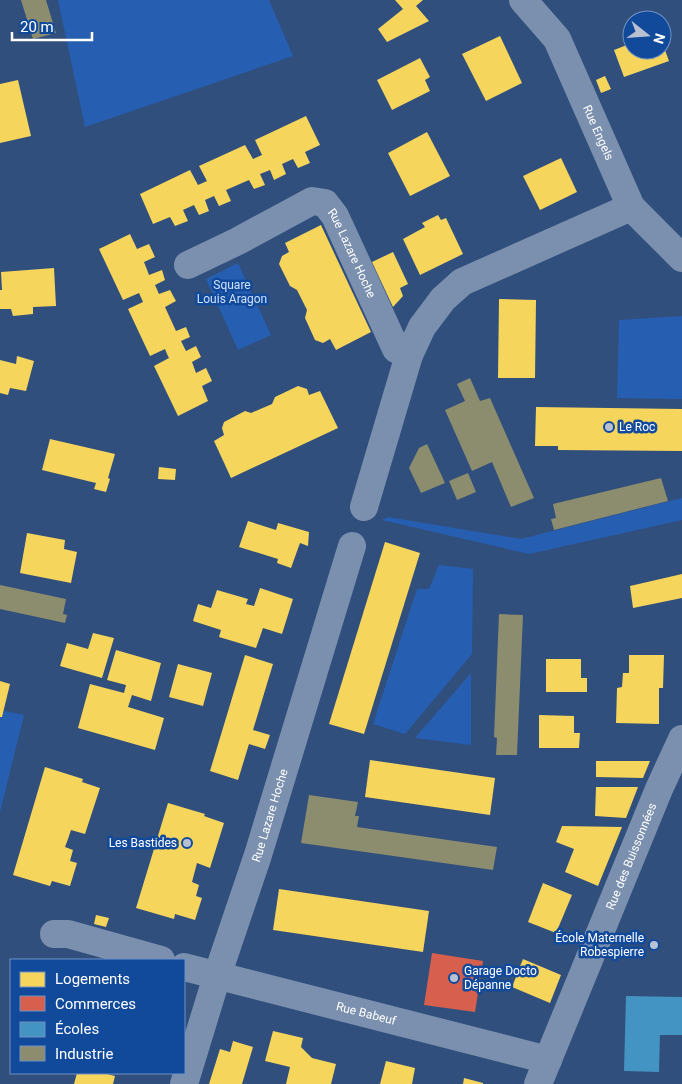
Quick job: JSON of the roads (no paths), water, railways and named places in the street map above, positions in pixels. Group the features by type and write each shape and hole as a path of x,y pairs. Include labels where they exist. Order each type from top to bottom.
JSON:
{"street":[{"name":"Rue Engels","path":"524,0 557,39 631,207 682,258"},
{"name":"Rue Lazare Hoche","path":"188,265 312,202 325,203 335,216 396,349 409,355"},
{"path":"364,507 409,355 422,327 443,299 462,282 631,207"},
{"name":"Rue Lazare Hoche","path":"184,1084 217,976 258,855 352,546"},
{"name":"Rue des Buissonnées","path":"543,1072 659,789 682,739"},
{"path":"54,934 68,934 158,959"},
{"name":"Rue Babeuf","path":"185,966 543,1072"}],"place":[{"name":"Le Roc","path":"609,427"},
{"name":"Les Bastides","path":"187,843"},
{"name":"École Maternelle Robespierre","path":"654,945"},
{"name":"Garage Docto Dépanne","path":"454,978"}],"park label":[{"name":"Square Louis Aragon","path":"232,292"}]}
